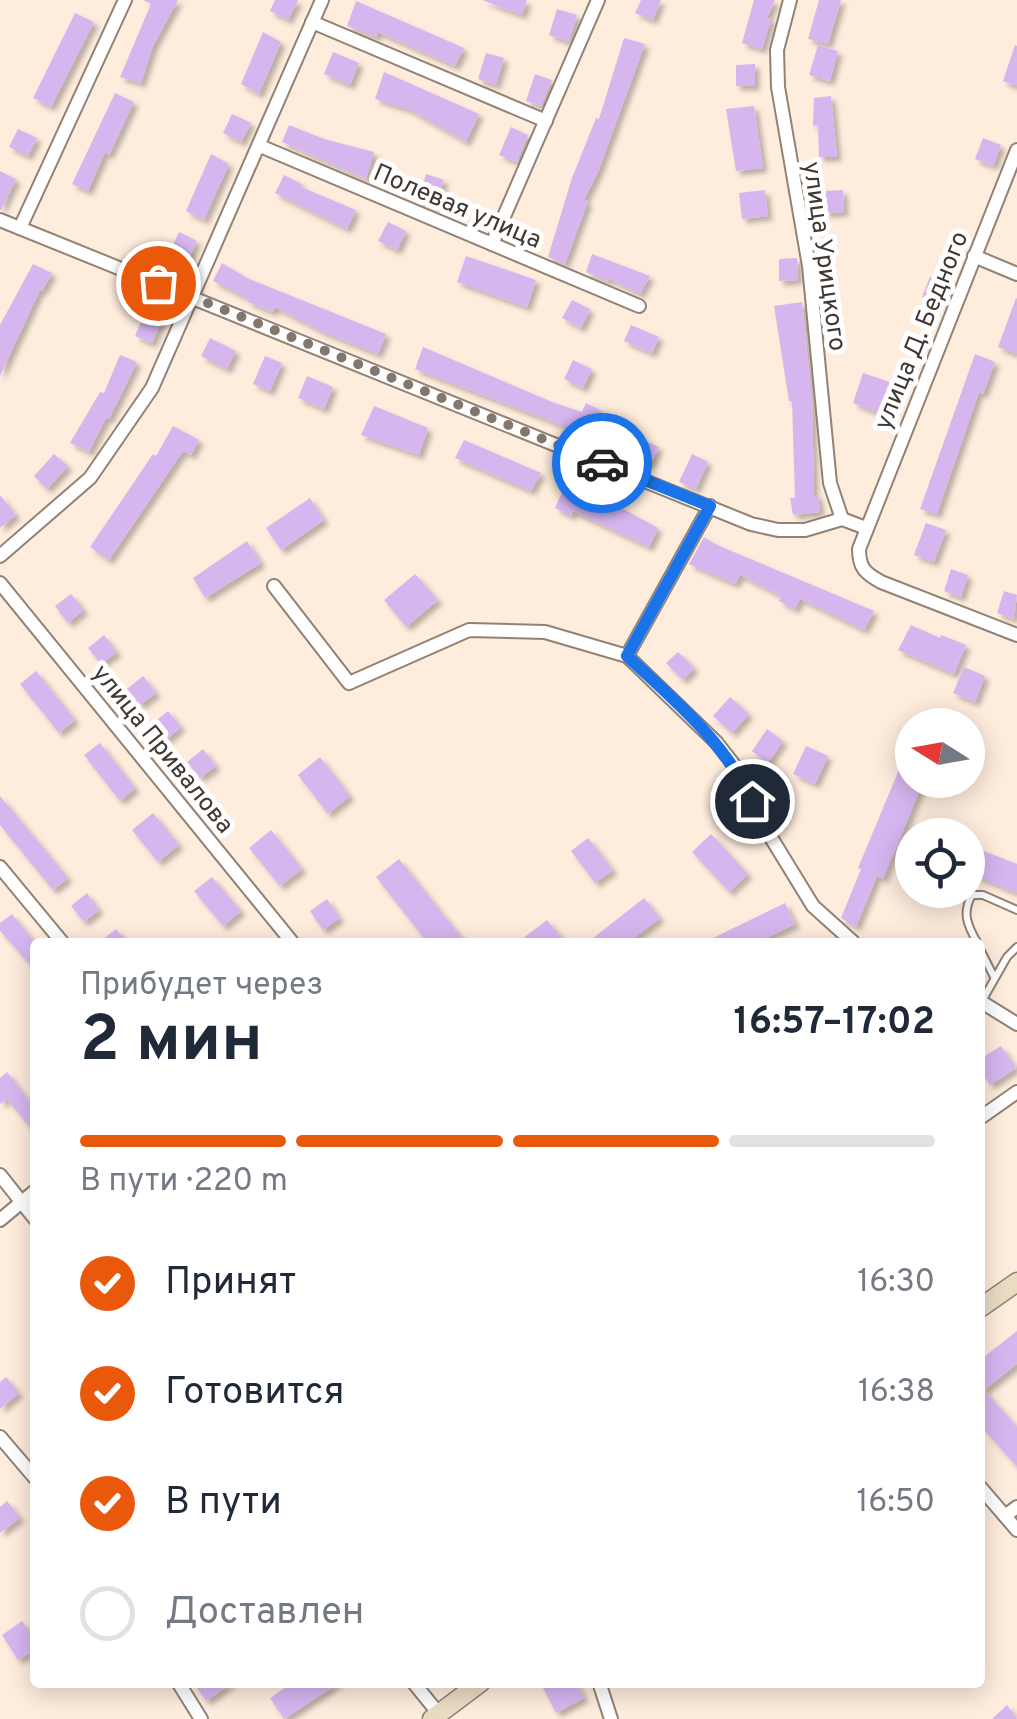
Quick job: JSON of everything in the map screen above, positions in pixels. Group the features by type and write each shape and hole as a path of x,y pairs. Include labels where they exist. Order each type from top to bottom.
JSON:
{"main road":[{"path":"985,1304 1017,1282"},
{"path":"435,1716 473,1688"}],"street":[{"path":"20,228 125,0"},
{"path":"0,556 90,478 152,388 322,0"},
{"path":"492,244 598,0"},
{"name":"улица Урицкого","path":"790,0 776,50 778,87 808,266 830,483 842,519"},
{"path":"312,22 546,121"},
{"name":"Полевая улица","path":"260,146 639,306"},
{"name":"улица Д. Бедного","path":"866,528 1017,150"},
{"path":"0,220 751,524 805,530 842,519 866,528 859,549 864,573 1017,634"},
{"path":"974,256 1017,274"},
{"path":"627,656 710,506"},
{"name":"улица Привалова","path":"0,582 289,938"},
{"path":"274,586 349,683 469,630 545,632 627,656 716,742 738,770 767,832 813,906 848,938"},
{"path":"0,866 59,938"},
{"path":"985,1005 1017,1024"},
{"path":"985,1114 1017,1092"},
{"path":"0,1175 30,1213"},
{"path":"0,1220 30,1195"},
{"path":"0,1436 30,1472"},
{"path":"985,1493 1017,1530"},
{"path":"1005,1516 1017,1507"},
{"path":"182,1688 202,1719"},
{"path":"417,1688 435,1716"},
{"path":"601,1688 611,1719"}],"lane":[{"path":"974,938 965,907 972,895 983,895 1017,910"},
{"path":"985,993 1017,947"},
{"path":"985,960 994,978"}],"building":[{"path":"143,0 178,0 153,46 141,83 120,77 151,4"},
{"path":"275,0 298,0 288,20 270,11"},
{"path":"482,0 527,0 522,15"},
{"path":"641,0 661,0 653,20 635,13"},
{"path":"754,0 775,0 767,18 771,19 762,49 742,43"},
{"path":"819,0 841,0 828,44 808,39"},
{"path":"356,1 464,48 455,66 378,32 376,37 347,26"},
{"path":"557,9 577,15 569,42 549,35"},
{"path":"75,13 94,22 51,107 33,98"},
{"path":"263,32 281,42 259,94 241,84"},
{"path":"624,38 645,44 584,200 588,201 565,264 548,257 572,178 596,118 599,119"},
{"path":"818,45 838,51 830,81 809,75"},
{"path":"1017,46 1017,86 1003,81"},
{"path":"333,52 359,63 350,85 324,74"},
{"path":"486,53 504,58 496,85 478,79"},
{"path":"755,64 755,86 736,86 736,65"},
{"path":"384,72 479,114 466,142 408,109 375,99"},
{"path":"535,74 552,80 541,106 526,101"},
{"path":"115,93 134,102 88,191 72,184"},
{"path":"831,96 837,157 819,157 818,125 813,126 814,98"},
{"path":"754,106 763,168 736,171 726,109"},
{"path":"232,114 251,123 241,142 223,133"},
{"path":"289,125 374,152 366,179 282,142"},
{"path":"511,127 528,135 517,162 499,155"},
{"path":"18,129 37,138 28,156 9,147"},
{"path":"983,138 1001,145 993,166 975,159"},
{"path":"211,154 229,164 204,220 186,211"},
{"path":"0,171 16,179 1,210 0,210"},
{"path":"426,174 444,180 435,207 418,201"},
{"path":"284,175 302,184 301,187 356,210 347,229 275,193"},
{"path":"765,190 768,216 742,219 739,193"},
{"path":"843,190 844,212 825,213 825,191"},
{"path":"388,222 406,231 397,250 378,241"},
{"path":"179,232 197,241 188,260 170,251"},
{"path":"592,254 650,276 640,294 586,272"},
{"path":"466,256 536,280 527,307 457,282"},
{"path":"797,258 798,280 779,281 779,259"},
{"path":"222,263 247,278 386,334 378,354 275,307 273,312 248,302 249,299 213,281"},
{"path":"33,264 52,273 40,290 0,376 0,325"},
{"path":"930,277 947,284 939,304 922,297"},
{"path":"1017,299 1017,354 998,347"},
{"path":"572,300 590,309 581,328 562,318"},
{"path":"802,302 812,399 814,495 818,495 820,512 793,515 792,401 774,306"},
{"path":"147,308 164,315 152,343 135,336"},
{"path":"631,325 659,337 652,353 624,341"},
{"path":"210,338 236,351 227,369 201,356"},
{"path":"423,347 552,402 582,412 586,403 602,411 598,420 659,447 650,465 590,436 415,369"},
{"path":"975,354 995,362 983,394 979,392 937,514 920,509"},
{"path":"120,355 137,362 89,452 70,443 100,392 104,393"},
{"path":"265,356 282,363 270,391 253,384"},
{"path":"573,360 592,369 583,388 564,379"},
{"path":"863,373 901,386 890,417 853,403"},
{"path":"307,376 333,387 324,409 298,398"},
{"path":"374,406 428,428 419,455 361,435"},
{"path":"173,426 199,440 191,455 183,451 109,560 90,547"},
{"path":"464,440 541,473 531,491 455,458"},
{"path":"54,454 68,466 47,489 34,476"},
{"path":"692,454 708,462 696,489 679,482"},
{"path":"567,481 658,528 649,547 573,511 571,516 555,508"},
{"path":"0,495 16,515 0,528"},
{"path":"310,498 324,520 281,550 266,528"},
{"path":"926,523 946,530 934,562 914,555"},
{"path":"704,537 874,611 864,630 800,599 795,609 779,601 781,596 740,575 735,584 689,564"},
{"path":"247,541 261,563 205,598 193,578"},
{"path":"951,569 968,575 961,597 944,591"},
{"path":"415,574 438,600 406,627 384,600"},
{"path":"1004,591 1017,595 1014,619 997,613"},
{"path":"71,594 84,610 68,623 55,606"},
{"path":"911,625 966,645 954,674 898,650"},
{"path":"104,635 117,652 101,664 88,648"},
{"path":"678,652 694,668 683,680 666,663"},
{"path":"964,667 985,676 975,702 953,693"},
{"path":"36,671 75,720 59,733 20,684"},
{"path":"143,676 156,693 140,705 127,689"},
{"path":"730,697 749,714 732,733 713,716"},
{"path":"168,711 181,727 166,740 153,723"},
{"path":"767,729 783,741 768,763 752,751"},
{"path":"100,743 135,788 120,801 84,755"},
{"path":"806,746 828,756 815,784 793,774"},
{"path":"203,749 216,766 200,778 187,762"},
{"path":"320,757 350,796 328,814 298,775"},
{"path":"895,779 895,798 917,798 908,818 895,818 895,850 883,879 877,876 856,927 841,918 861,869 858,868"},
{"path":"0,796 68,878 53,890 0,825"},
{"path":"153,813 179,845 158,862 132,830"},
{"path":"271,830 302,869 280,886 249,848"},
{"path":"711,834 748,874 729,892 692,852"},
{"path":"588,838 613,870 595,883 571,851"},
{"path":"985,852 1017,864 1017,893 985,880"},
{"path":"399,859 462,938 424,938 376,877"},
{"path":"212,877 241,911 223,926 194,891"},
{"path":"87,893 99,910 84,922 71,906"},
{"path":"644,898 660,918 634,938 593,938"},
{"path":"327,899 340,918 323,930 310,911"},
{"path":"785,903 795,924 766,938 713,938"},
{"path":"12,914 31,938 30,964 0,931 0,923"},
{"path":"547,920 562,938 523,938"},
{"path":"116,929 124,938 104,938"},
{"path":"1001,1046 1016,1068 990,1085 985,1078 985,1056"},
{"path":"7,1072 30,1102 30,1128 7,1099 0,1104 0,1078"},
{"path":"1017,1331 1017,1364 985,1389 985,1356"},
{"path":"6,1377 19,1393 0,1409 0,1382"},
{"path":"985,1391 1017,1427 1017,1467 985,1431"},
{"path":"7,1501 20,1518 0,1533 0,1507"},
{"path":"22,1621 30,1633 30,1653 18,1660 2,1635"},
{"path":"197,1688 224,1688 206,1701"},
{"path":"284,1688 331,1688 284,1719 270,1698"},
{"path":"543,1688 579,1688 584,1698 556,1713"},
{"path":"1007,1705 1017,1719 992,1719"}],"way so far":[{"path":"158,283 602,463"}],"route":[{"path":"602,463 710,506 627,656 716,742 738,770 752,801"}]}
